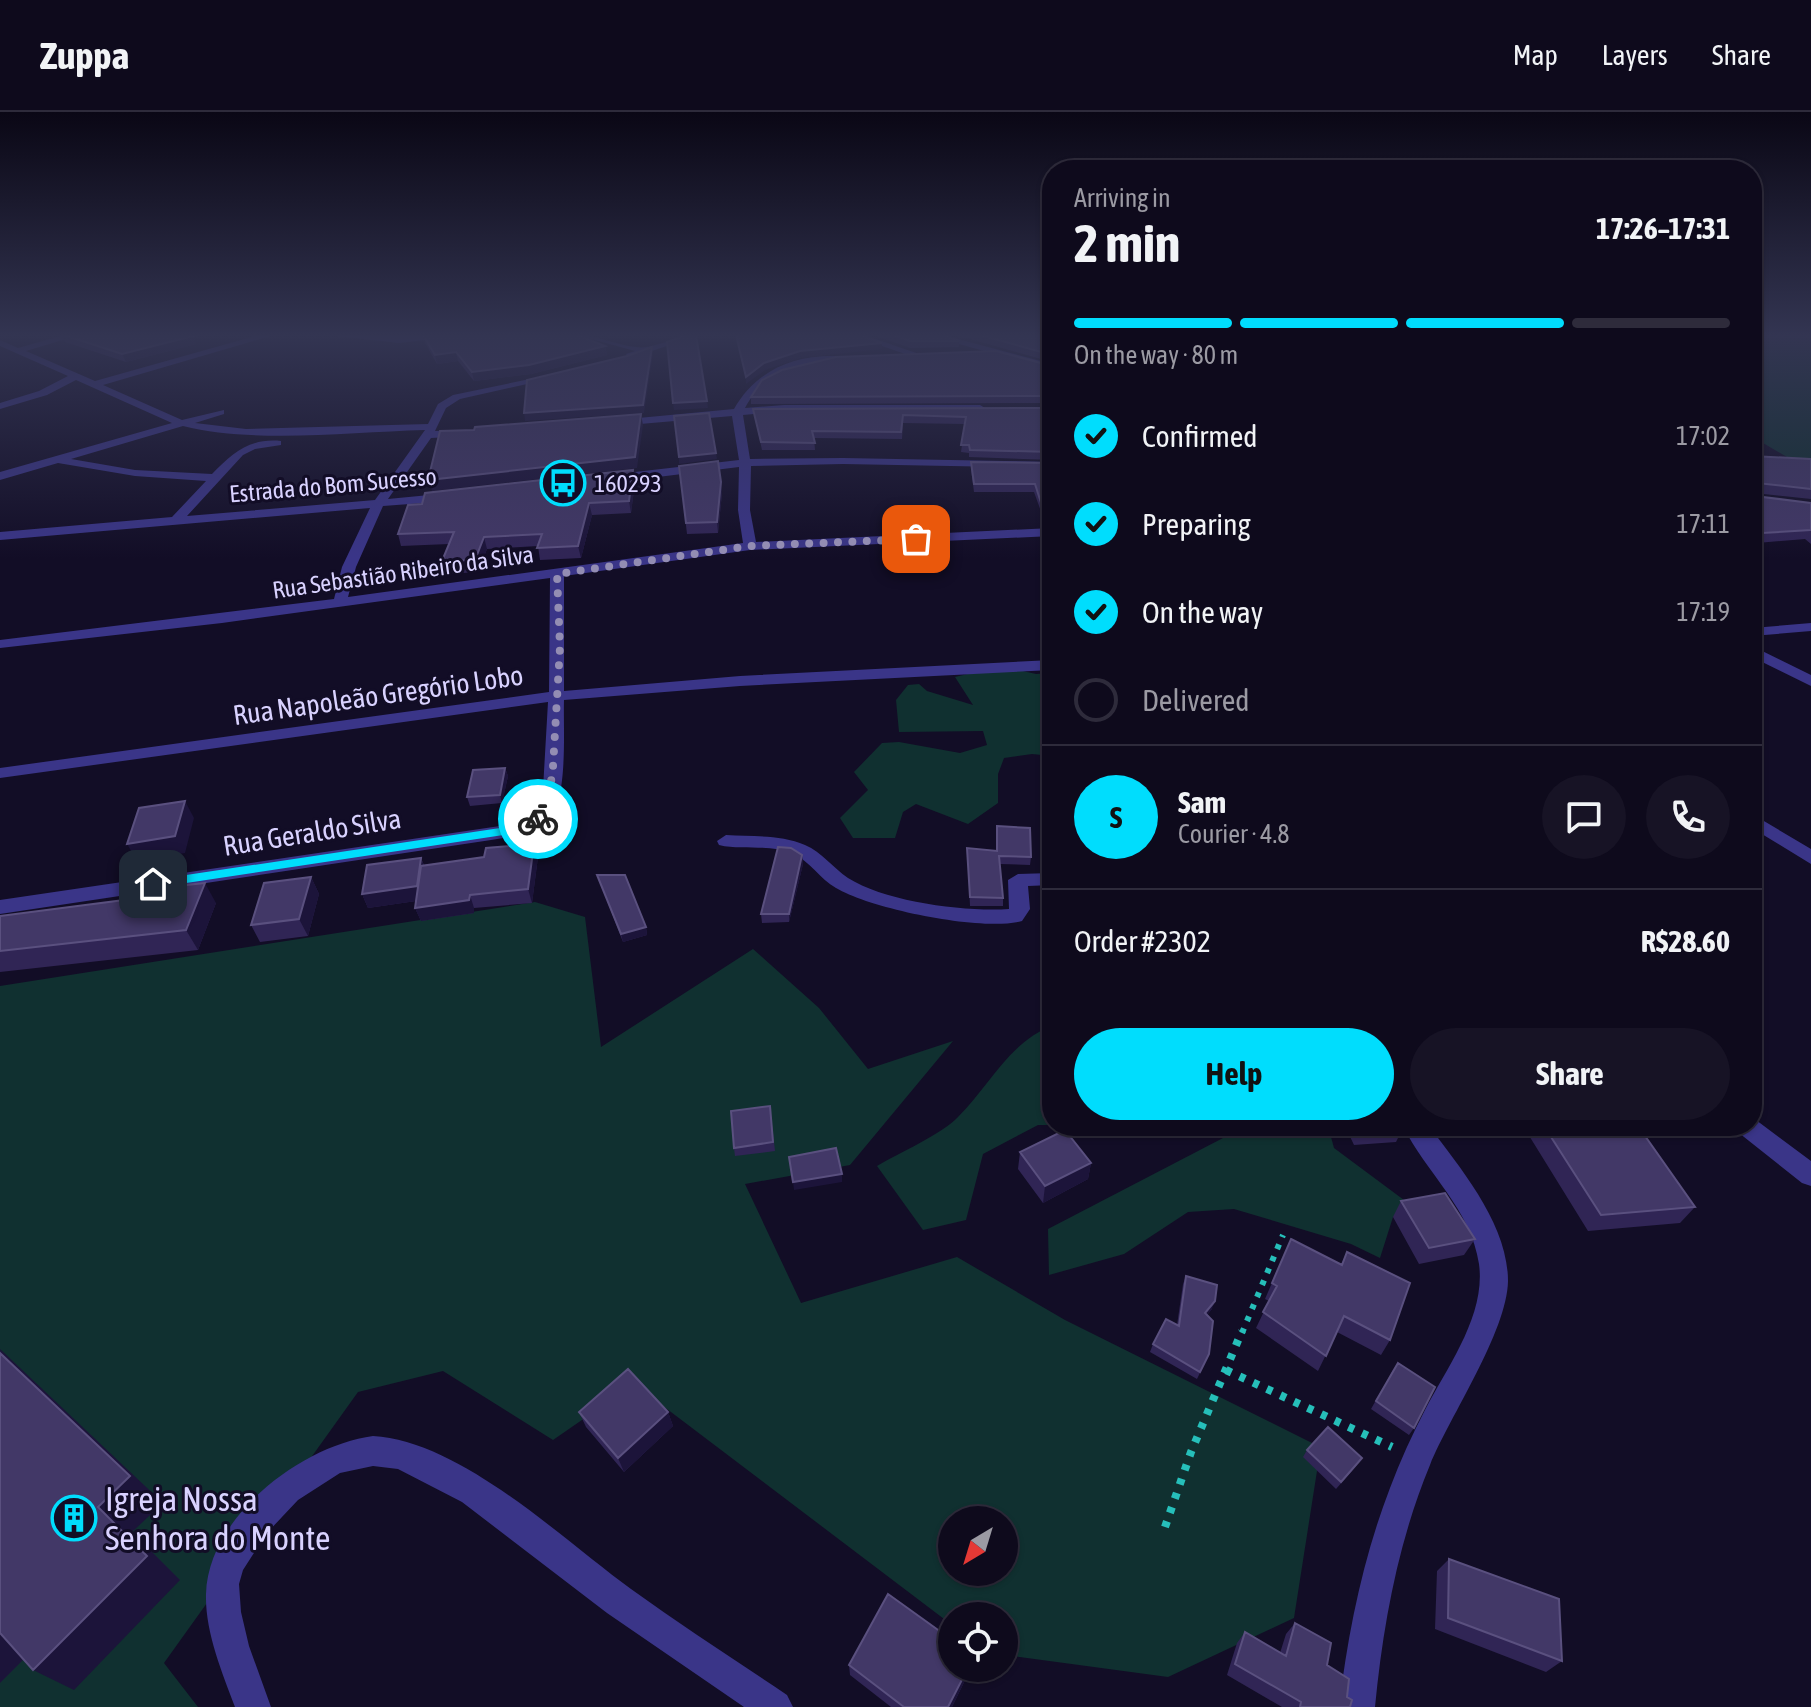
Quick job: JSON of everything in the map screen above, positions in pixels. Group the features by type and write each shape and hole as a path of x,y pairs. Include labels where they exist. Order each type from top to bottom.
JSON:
{"street":[{"path":"149,409 207,429 246,432 473,432"},
{"path":"340,602 349,567 378,504 431,431 442,409"},
{"path":"739,409 737,413 745,463 744,510 750,546"},
{"path":"607,423 803,409"},
{"path":"0,476 220,412"},
{"path":"176,520 213,478 239,453 252,446 358,441"},
{"path":"47,461 84,462 135,473 213,478"},
{"path":"588,481 745,463 843,461 1042,465"},
{"name":"Estrada do Bom Sucesso","path":"0,536 463,495"},
{"path":"0,525 16,535"},
{"name":"Rua Sebastião Ribeiro da Silva","path":"0,644 222,619 750,546 1042,532"},
{"path":"557,574 560,647 557,696"},
{"path":"1762,631 1811,627"},
{"path":"1762,656 1811,681"},
{"name":"Rua Napoleão Gregório Lobo","path":"0,773 557,696 756,680 1042,666"},
{"name":"Rua Geraldo Silva","path":"0,907 517,829 547,811 557,696"},
{"path":"1762,826 1811,858"},
{"path":"726,841 797,847 827,874 847,886 890,900 949,912 1015,916 1020,909 1018,880 1042,879"},
{"path":"1357,1707 1362,1653 1389,1538 1417,1459 1479,1330 1495,1280 1479,1225 1465,1196 1422,1136"},
{"path":"1761,1136 1811,1175"},
{"path":"253,1707 239,1673 223,1604 223,1582 243,1538 270,1503 302,1477 331,1462 361,1452 393,1452 456,1479 622,1603 775,1707"}],"path":[{"path":"1165,1527 1191,1452 1283,1235"},
{"path":"1226,1370 1417,1459"}],"green space":[{"path":"1762,409 1811,409 1811,471 1763,443"},
{"path":"1001,666 1042,674 1042,755 1004,758 998,774 998,803 968,824 916,804 903,812 895,838 853,838 840,818 868,790 854,772 882,743 899,742 960,753 987,745 983,731 899,732 896,700 908,685 919,684 927,691 973,705 955,677"},
{"path":"535,902 585,917 601,1047 753,949 819,1008 868,1069 953,1041 850,1165 745,1184 801,1303 957,1257 1065,1320 1324,1449 1317,1471 1294,1618 1168,1677 1018,1657 1018,1602 938,1602 938,1614 634,1384 553,1440 443,1371 358,1392 164,1663 198,1707 0,1707 0,986"},
{"path":"1042,1031 1042,1125 983,1154 966,1220 923,1230 877,1166 951,1123 1000,1066"},
{"path":"1221,1136 1331,1136 1334,1148 1408,1203 1393,1217 1380,1258 1351,1244 1234,1209 1188,1212 1124,1254 1049,1275 1048,1229 1223,1138"}],"building":[{"path":"524,409 577,409 524,413"},
{"path":"753,409 1042,409 1042,452 970,450 969,445 961,445 966,417 903,415 901,432 812,431 815,443 761,442"},
{"path":"709,413 716,453 679,457 674,416"},
{"path":"641,414 635,457 428,480 440,431"},
{"path":"1762,457 1811,459 1811,489 1762,484"},
{"path":"718,461 721,482 717,522 686,523 679,466"},
{"path":"971,462 1042,463 1042,506 1035,484 974,484"},
{"path":"633,470 629,501 589,503 578,546 537,548 542,534 484,537 475,560 442,561 454,532 398,534 408,505 422,504 425,493"},
{"path":"1762,497 1811,503 1811,530 1762,533"},
{"path":"505,768 500,795 467,797 473,770"},
{"path":"185,801 175,836 127,844 139,808"},
{"path":"997,826 1030,828 1031,857 999,856 1003,898 970,897 967,848 997,851"},
{"path":"534,844 528,889 470,895 469,900 415,908 421,866 484,857 486,848"},
{"path":"778,847 791,848 802,855 789,914 761,914"},
{"path":"421,858 417,886 362,894 367,865"},
{"path":"597,875 625,875 646,927 621,934"},
{"path":"311,877 299,919 251,925 264,883"},
{"path":"205,883 186,930 0,951 0,916 155,896 159,888"},
{"path":"770,1106 773,1142 734,1148 731,1111"},
{"path":"1053,1136 1070,1136 1091,1163 1045,1186 1020,1152"},
{"path":"1550,1136 1645,1136 1695,1207 1601,1215"},
{"path":"836,1148 842,1174 793,1182 789,1157"},
{"path":"1445,1193 1475,1239 1429,1248 1401,1201"},
{"path":"1291,1239 1342,1265 1347,1252 1410,1283 1390,1340 1344,1316 1326,1356 1263,1312 1277,1286 1272,1283"},
{"path":"1186,1276 1217,1285 1215,1301 1205,1313 1213,1321 1209,1354 1200,1372 1153,1344 1166,1319 1179,1326"},
{"name":"Igreja Nossa Senhora do Monte","path":"0,1353 130,1476 98,1507 147,1556 33,1670 0,1633"},
{"path":"1398,1363 1435,1387 1414,1428 1376,1401"},
{"path":"628,1369 668,1412 618,1458 579,1412"},
{"path":"1328,1427 1362,1458 1341,1482 1307,1450"},
{"path":"1449,1559 1559,1599 1562,1661 1448,1618"},
{"path":"888,1594 938,1630 938,1682 961,1682 948,1707 904,1707 849,1665"},
{"path":"1295,1623 1331,1643 1327,1665 1349,1679 1347,1697 1352,1700 1350,1707 1300,1707 1301,1702 1235,1664 1245,1632 1286,1656"}],"way so far":[{"path":"538,819 547,811 553,767 560,647 557,574 750,546 916,539"}],"place":[{"name":"160293","path":"563,483"},
{"name":"Igreja Nossa Senhora do Monte","path":"74,1518"}],"route":[{"path":"153,884 491,834 517,829 538,819"}]}
